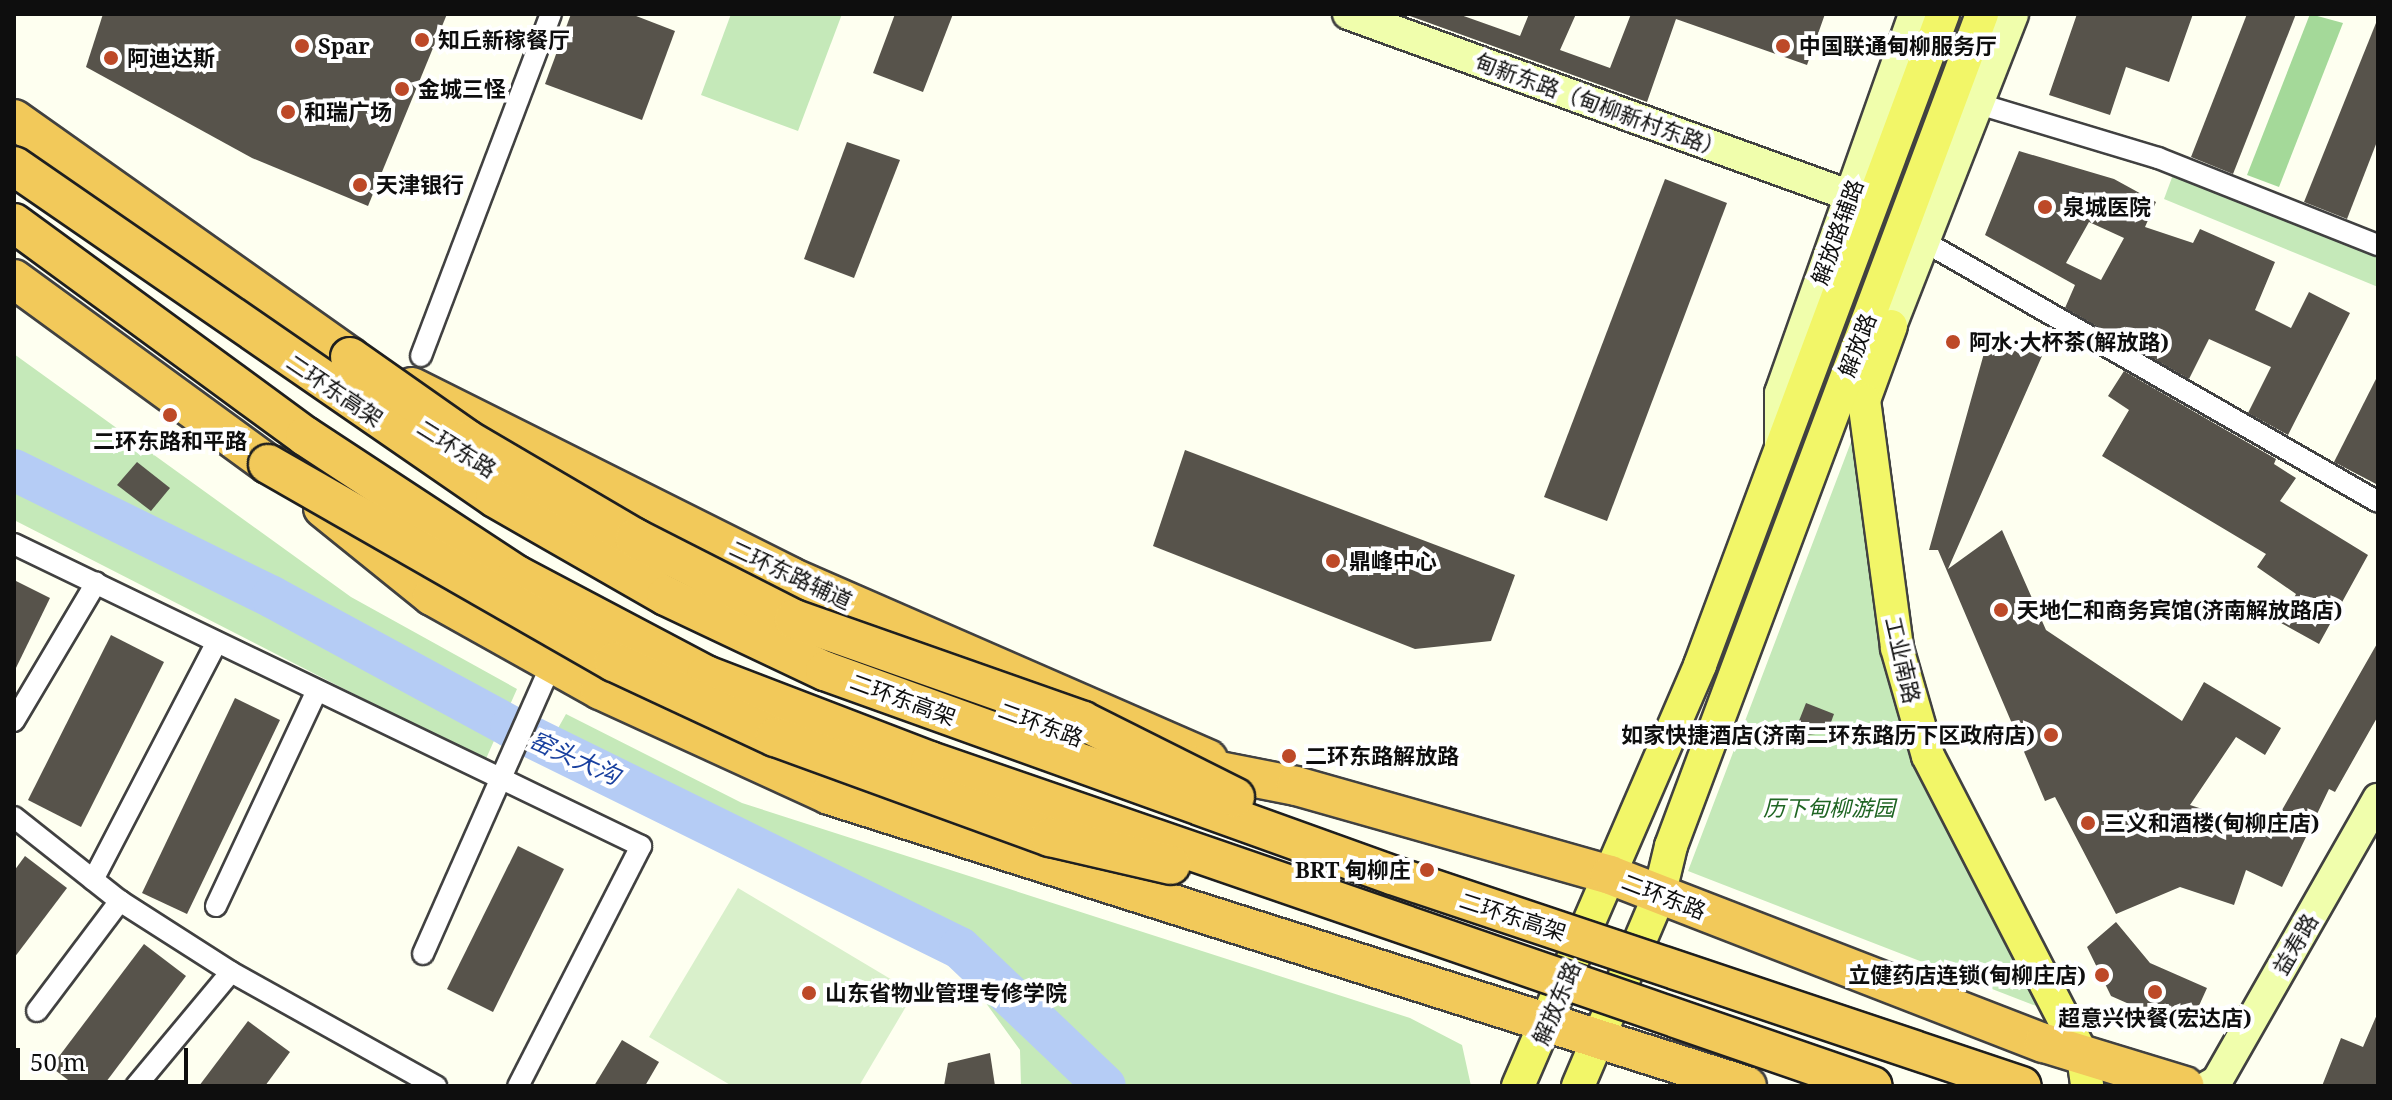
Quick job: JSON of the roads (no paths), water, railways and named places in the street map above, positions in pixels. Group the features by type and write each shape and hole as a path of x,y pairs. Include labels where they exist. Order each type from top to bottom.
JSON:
{"highway":[{"name":"二环东路","path":"14,119 350,357 370,393 723,605 1120,753 1240,773 1610,875 2083,1076 2109,1059 2185,1086"},
{"name":"二环东高架","path":"14,166 495,498 666,596 825,671 1392,875 2022,1086"},
{"name":"二环东高架","path":"14,223 305,436 517,575 706,675 930,761 1377,912 1873,1086"},
{"path":"14,279 268,464 432,596 548,674 829,795 1598,1036 1747,1086"},
{"name":"二环东路辅道","path":"350,357 791,577 1240,773"},
{"path":"350,357 481,448 635,538 794,619 1083,721 1392,875"},
{"path":"268,464 614,662 775,737 1050,837 1377,912"},
{"path":"268,464 328,480 523,597 691,685 1060,825 1101,880"}],"main road":[{"name":"解放路","path":"1610,875 1700,665 1943,14"},
{"name":"解放路","path":"1659,896 1733,677 1861,356 1982,14"},
{"path":"1861,356 1891,326"},
{"name":"工业南路","path":"1861,356 1878,528 1897,648 1928,756 2083,1076"},
{"path":"1700,665 1733,677"},
{"name":"解放东路","path":"1518,1086 1610,875"},
{"path":"1578,1086 1659,896"}],"street":[{"path":"421,356 551,14"},
{"name":"甸新东路（甸柳新村东路）","path":"1348,14 1851,196"},
{"name":"解放路辅路","path":"1780,454 1780,393 1914,14"},
{"path":"1891,326 2013,14"},
{"path":"1979,104 2158,158 2378,245"},
{"path":"1925,242 2378,502"},
{"path":"14,544 504,777 641,846 518,1086"},
{"path":"14,721 96,583"},
{"path":"93,880 213,649"},
{"path":"423,954 548,674"},
{"path":"216,906 315,695"},
{"name":"益寿路","path":"2208,1086 2217,1081 2378,799"},
{"path":"14,817 120,901 231,972 436,1086"},
{"path":"37,1011 120,901"},
{"path":"136,1086 231,972"}],"waterway":[{"name":"窑头大沟","path":"14,470 272,597 511,727 960,948 1105,1086"}],"place":[{"name":"知丘新稼餐厅","path":"422,40"},
{"name":"Spar","path":"302,46"},
{"name":"中国联通甸柳服务厅","path":"1783,46"},
{"name":"阿迪达斯","path":"111,58"},
{"name":"金城三怪","path":"402,89"},
{"name":"和瑞广场","path":"288,112"},
{"name":"天津银行","path":"360,185"},
{"name":"泉城医院","path":"2045,207"},
{"name":"阿水·大杯茶(解放路)","path":"1953,342"},
{"name":"二环东路和平路","path":"170,415"},
{"name":"鼎峰中心","path":"1333,561"},
{"name":"天地仁和商务宾馆(济南解放路店)","path":"2001,610"},
{"name":"如家快捷酒店(济南二环东路历下区政府店)","path":"2051,735"},
{"name":"二环东路解放路","path":"1289,756"},
{"name":"三义和酒楼(甸柳庄店)","path":"2088,823"},
{"name":"BRT 甸柳庄","path":"1427,870"},
{"name":"立健药店连锁(甸柳庄店)","path":"2102,975"},
{"name":"超意兴快餐(宏达店)","path":"2155,992"},
{"name":"山东省物业管理专修学院","path":"809,993"}],"park label":[{"name":"历下甸柳游园","path":"1829,808"}]}
